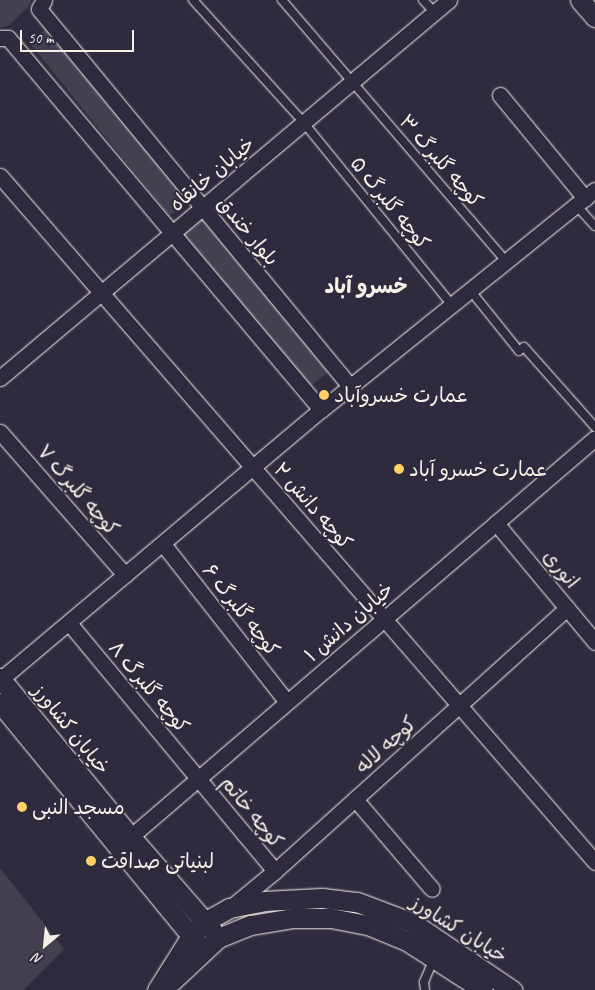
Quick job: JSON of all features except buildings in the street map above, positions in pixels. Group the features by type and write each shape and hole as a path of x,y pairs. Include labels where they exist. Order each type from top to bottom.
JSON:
{"street":[{"name":"خیابان خانقاه","path":"0,378 449,0"},
{"path":"580,0 595,17"},
{"name":"بلوار خندق","path":"42,5 202,208 350,386"},
{"path":"4,38 173,232 321,410"},
{"path":"0,679 350,386 585,198 500,95"},
{"name":"کوچه دانش ۲","path":"0,176 595,862"},
{"name":"کوچه گلبرگ ۷","path":"0,432 125,575"},
{"name":"خیابان دانش ۱","path":"123,842 595,438"},
{"name":"انوری","path":"496,523 595,642"},
{"name":"کوچه گلبرگ ۶","path":"163,544 287,702"},
{"name":"کوچه لاله","path":"229,908 275,871 567,608"},
{"name":"کوچه گلبرگ ۸","path":"69,622 198,778"},
{"name":"خیابان کشاورز","path":"0,679 197,943"},
{"name":"خیابان کشاورز","path":"0,703 123,842 206,921 218,938"},
{"name":"کوچه خاتم","path":"198,778 275,871"},
{"path":"355,799 432,889"},
{"name":"خیابان کشاورز","path":"197,943 206,921 229,908 292,898 357,902 413,923 512,990"},
{"name":"خیابان کشاورز","path":"197,943 218,938 251,925 293,918 331,918 368,925 435,957 483,990"},
{"path":"157,990 197,943"},
{"path":"163,990 197,943"}],"lane":[{"name":"کوچه گلبرگ ۵","path":"193,0 304,122 452,305"},
{"name":"کوچه گلبرگ ۳","path":"282,0 506,261"},
{"path":"424,0 434,12"},
{"path":"585,198 595,226"},
{"path":"470,290 518,351 524,347 595,427"},
{"path":"425,990 424,982 435,957"}],"shaded area":[{"path":"0,0 31,0 29,6 10,25 0,28"},
{"path":"51,25 191,198 170,216 29,43"},
{"path":"205,217 330,371 307,389 182,235"},
{"path":"0,868 64,949 23,990 0,990"}],"place":[{"name":"عمارت خسروآباد","path":"324,395"},
{"name":"عمارت خسرو آباد","path":"399,469"},
{"name":"مسجد النبی","path":"22,807"},
{"name":"لبنیاتی ‌صداقت","path":"91,861"}],"district":[{"name":"خسرو آباد","path":"366,286"}]}
